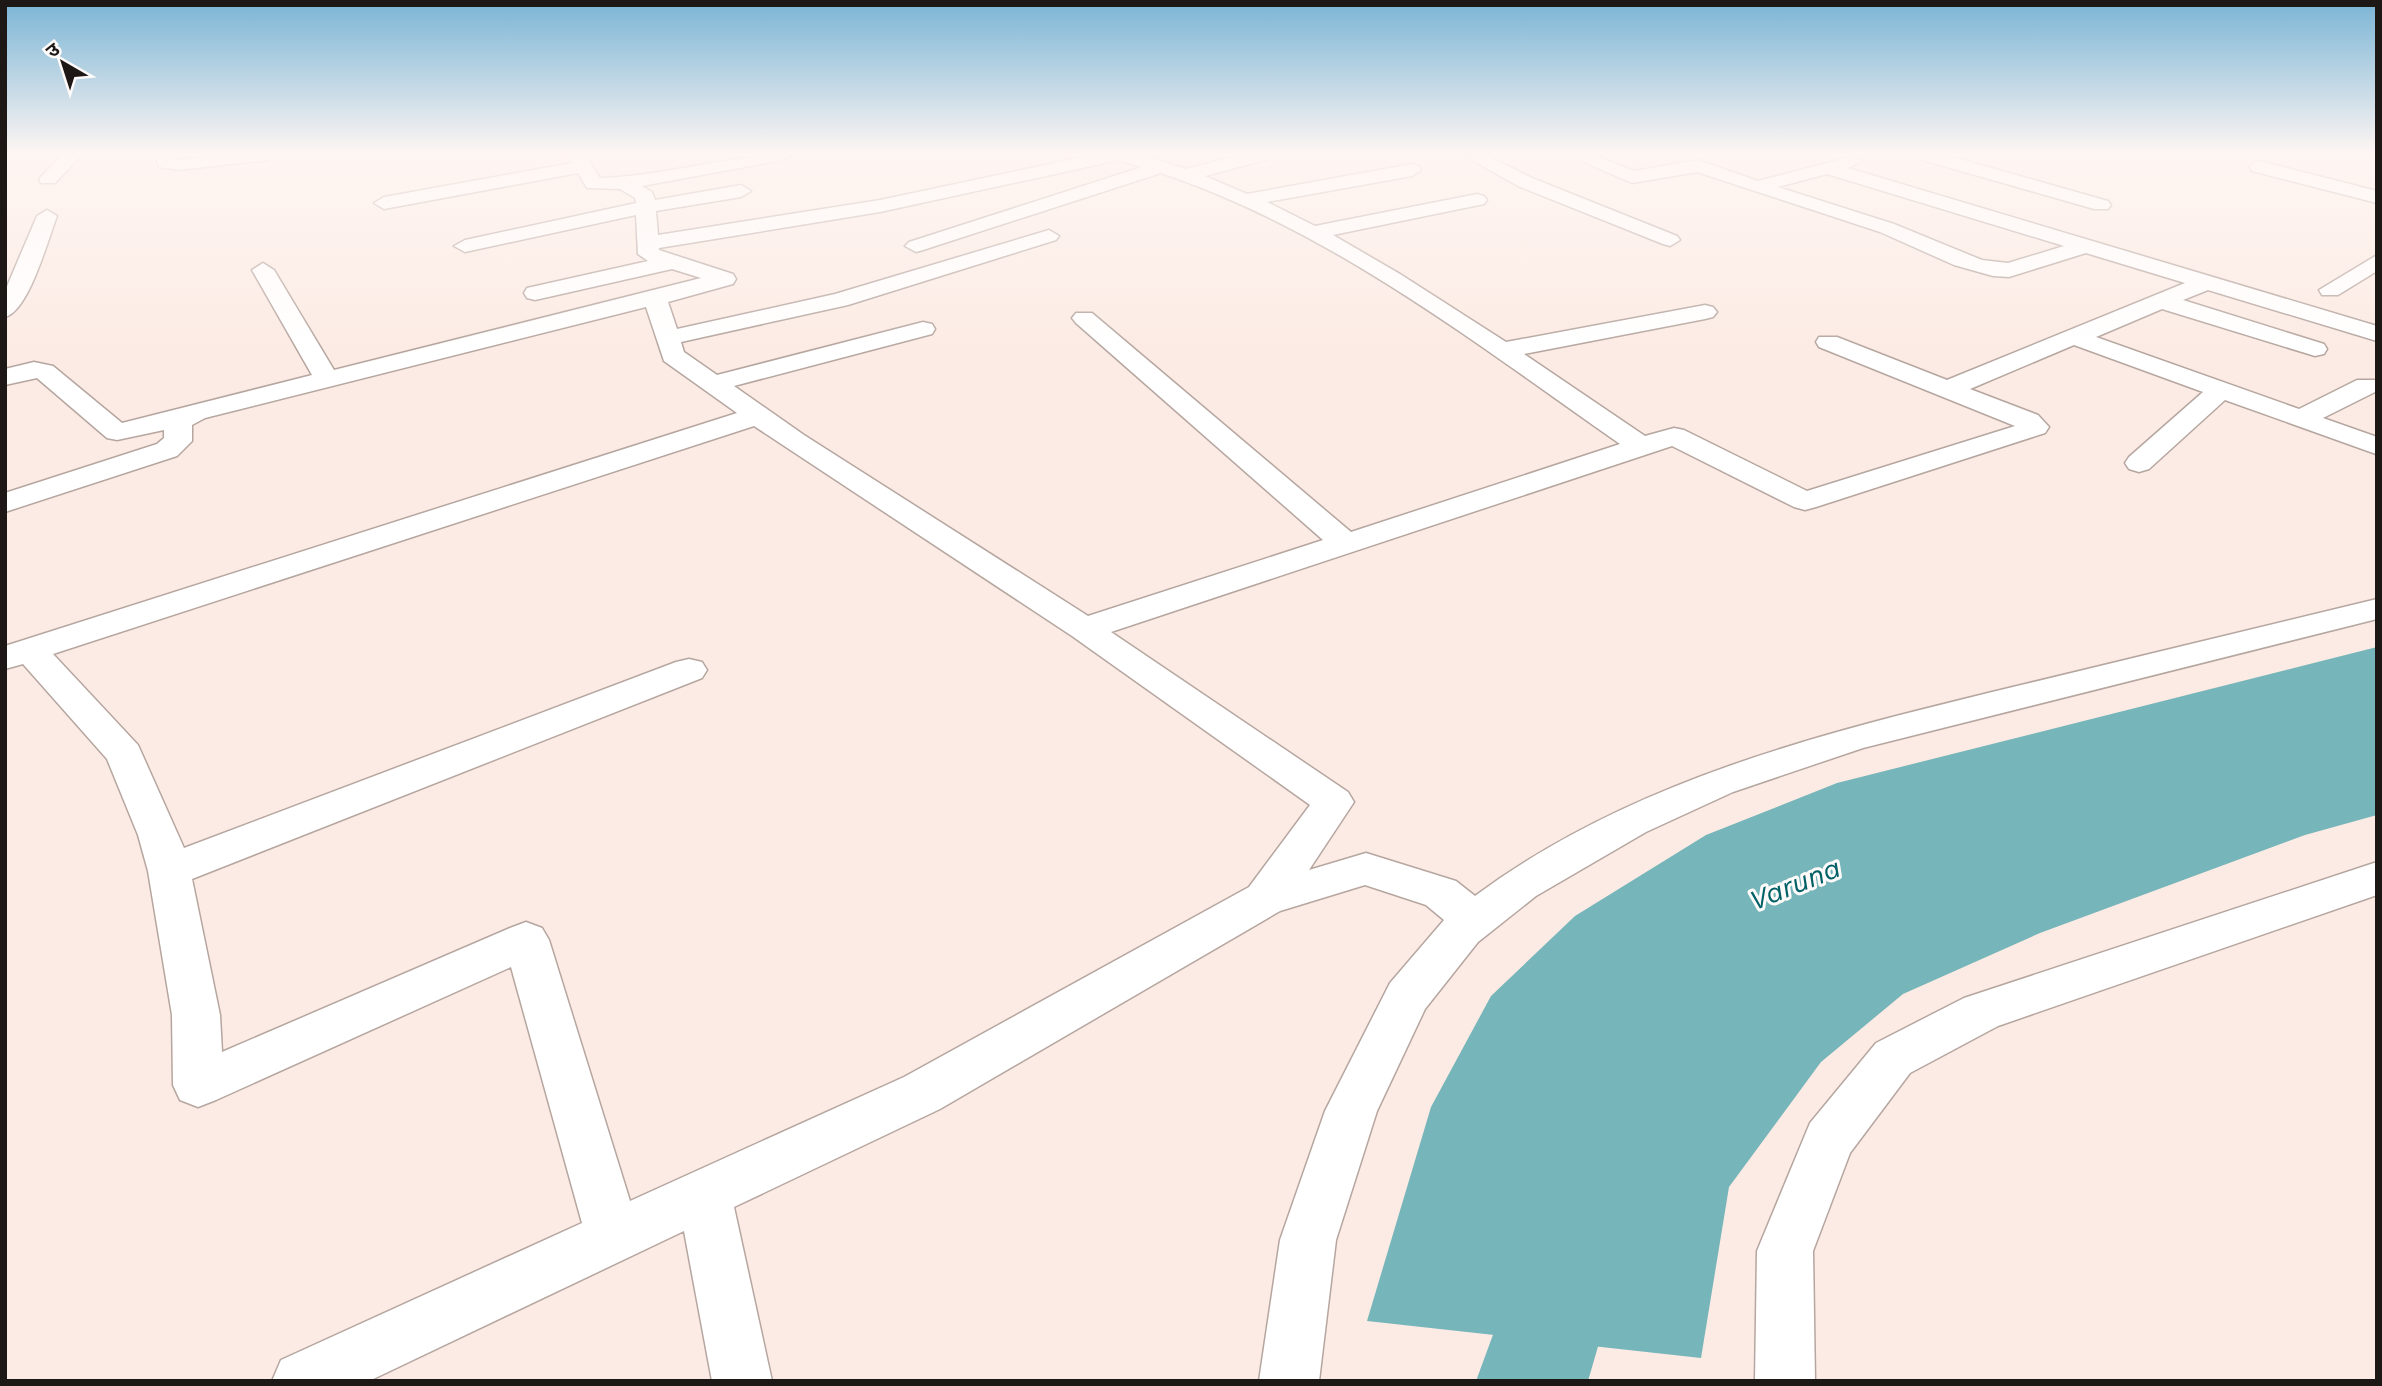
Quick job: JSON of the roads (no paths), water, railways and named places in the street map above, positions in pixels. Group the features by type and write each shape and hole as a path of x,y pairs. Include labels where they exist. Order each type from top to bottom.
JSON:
{"street":[{"path":"5,310 13,300 46,220"},
{"path":"466,246 553,220"},
{"path":"5,377 34,370 44,371 117,432 725,279 660,252 646,220"},
{"path":"535,293 660,252 815,220"},
{"path":"916,246 997,220"},
{"path":"1288,220 1390,278 1639,445"},
{"path":"1313,233 1379,220"},
{"path":"1619,220 1671,240"},
{"path":"1861,220 1999,271 2009,271 2087,246"},
{"path":"2010,220 2087,246 2373,330"},
{"path":"668,338 751,331 840,300 1049,236"},
{"path":"2330,289 2377,261"},
{"path":"264,270 327,379"},
{"path":"1947,389 2208,282"},
{"path":"655,298 673,356 757,416 1084,629 1334,802 1265,899"},
{"path":"2161,301 2315,349"},
{"path":"1500,351 1705,312"},
{"path":"1084,318 1345,543"},
{"path":"713,384 923,329"},
{"path":"2074,337 2376,446"},
{"path":"1084,629 1639,445 1674,436 1805,501 2035,427 1828,342"},
{"path":"2300,419 2366,386"},
{"path":"2139,463 2221,390"},
{"path":"614,1236 526,940 198,1085 196,1015 169,872 159,835 124,754 18,654 757,416"},
{"path":"5,503 167,450 177,441 176,427 181,418"},
{"path":"1289,1381 1308,1240 1351,1111 1407,997 1462,930 1476,922 1521,884 1631,822 1719,782 1853,738 2377,609"},
{"path":"169,872 689,670"},
{"path":"302,1381 922,1093 1265,899 1366,869 1441,894 1476,922"},
{"path":"1785,1381 1785,1251 1829,1140 1893,1058 1981,1012 2377,878"},
{"path":"704,1194 742,1381"}],"water":[{"path":"2377,647 2377,815 2305,835 2040,933 1903,994 1821,1062 1729,1187 1701,1358 1367,1321 1431,1107 1491,996 1575,916 1706,835 1837,783"}],"waterway":[{"name":"Varuna","path":"1532,1381 1574,1250"}]}
